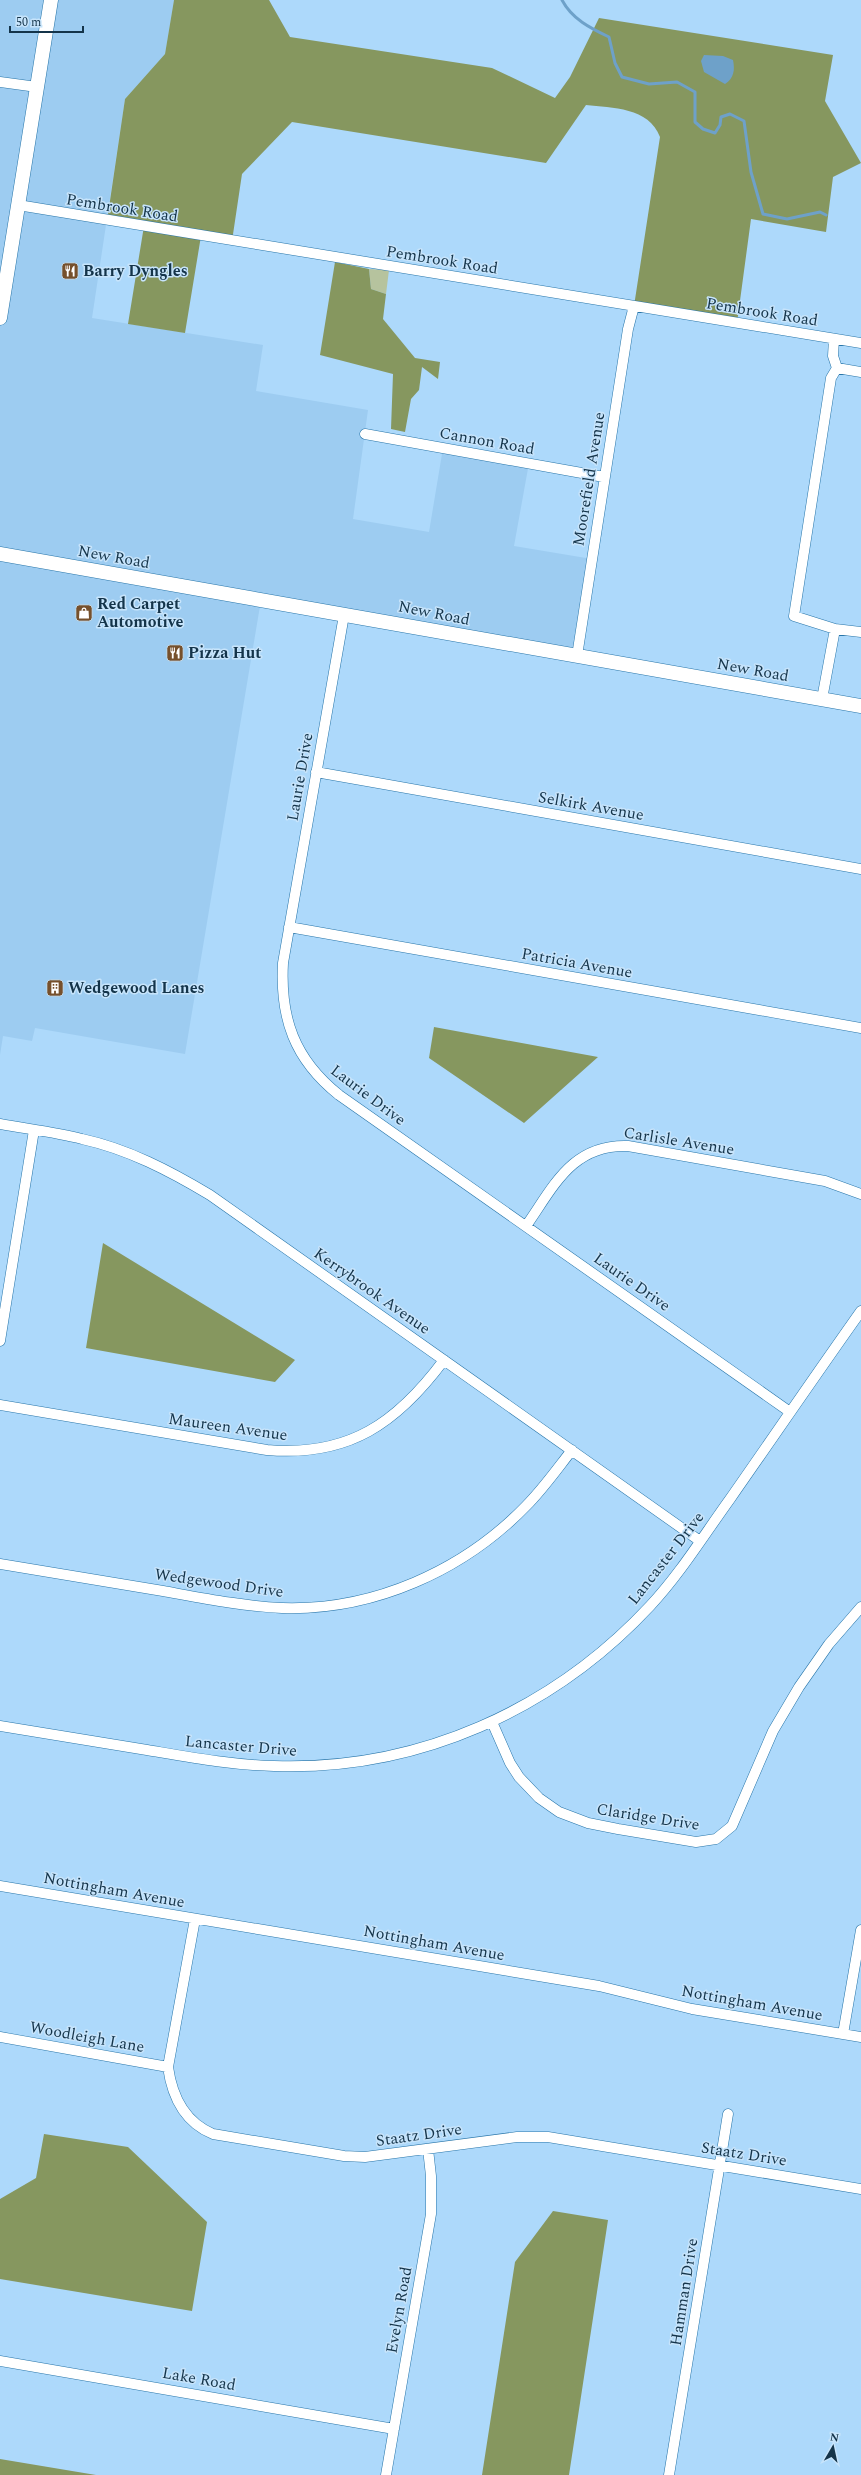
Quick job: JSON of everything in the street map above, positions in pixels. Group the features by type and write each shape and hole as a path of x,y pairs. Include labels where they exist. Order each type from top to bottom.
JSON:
{"street":[{"path":"0,318 52,0"},
{"path":"0,82 37,87"},
{"name":"Pembrook Road","path":"18,205 861,343"},
{"name":"Moorefield Avenue","path":"577,656 604,477 634,306"},
{"path":"834,339 833,356 837,368 831,378 794,616 835,629 861,632"},
{"path":"837,368 861,372"},
{"name":"Cannon Road","path":"365,434 604,477"},
{"name":"New Road","path":"0,554 861,706"},
{"name":"Laurie Drive","path":"344,615 289,926 282,988 284,1012 297,1047 314,1072 338,1095 790,1412"},
{"path":"822,699 835,629"},
{"name":"Selkirk Avenue","path":"316,772 861,869"},
{"name":"Patricia Avenue","path":"289,926 861,1028"},
{"name":"Kerrybrook Avenue","path":"0,1124 82,1139 115,1148 183,1179 444,1360 700,1541"},
{"path":"0,1341 34,1130"},
{"name":"Carlisle Avenue","path":"526,1226 570,1165 587,1153 614,1145 628,1146 825,1181 861,1194"},
{"name":"Lancaster Drive","path":"0,1726 214,1761 283,1766 334,1764 384,1757 443,1741 492,1722 564,1681 619,1637 663,1591 700,1541 861,1311"},
{"name":"Maureen Avenue","path":"0,1405 267,1450 306,1451 345,1442 385,1422 405,1406 424,1387 444,1360"},
{"name":"Wedgewood Drive","path":"0,1564 252,1606 306,1608 348,1602 380,1595 411,1584 445,1568 472,1552 498,1533 526,1506 572,1450"},
{"name":"Claridge Drive","path":"492,1722 510,1763 519,1777 539,1798 564,1815 588,1823 696,1842 716,1839 732,1826 767,1744 799,1686 829,1644 861,1607"},
{"name":"Nottingham Avenue","path":"0,1886 599,1986 692,2009 861,2037"},
{"name":"Staatz Drive","path":"195,1919 168,2067 170,2084 182,2108 197,2125 214,2134 344,2156 375,2156 516,2137 548,2137 861,2189"},
{"path":"843,2034 861,1930"},
{"name":"Woodleigh Lane","path":"0,2038 168,2067"},
{"name":"Hamman Drive","path":"671,2475 728,2114"},
{"name":"Evelyn Road","path":"386,2475 431,2214 431,2176 428,2149"},
{"name":"Lake Road","path":"0,2361 394,2429"}],"shaded area":[{"path":"0,0 174,0 165,54 125,99 92,318 263,345 256,391 368,410 353,519 429,532 443,448 529,463 514,546 592,559 577,656 261,600 185,1054 35,1028 32,1041 3,1036 0,1055"},
{"path":"704,55 723,56 733,60 733,74 728,82 725,84 704,72 701,61"}],"green space":[{"path":"174,0 269,0 290,37 492,68 555,98 570,77 599,18 833,55 825,101 861,163 833,177 826,232 751,219 737,323 634,306 660,137 655,127 639,114 618,109 586,105 546,163 292,122 242,174 232,241 201,236 185,333 128,324 144,226 107,221 125,99 165,54"},
{"path":"335,262 369,269 371,289 386,294 383,319 415,358 440,362 438,379 422,367 419,390 411,399 405,432 391,429 393,374 320,355"},
{"path":"369,269 389,270 386,294 371,289"},
{"path":"434,1027 598,1057 524,1123 429,1058"},
{"path":"103,1243 295,1360 275,1382 86,1348"},
{"path":"44,2134 128,2147 207,2222 192,2311 0,2279 0,2199 36,2178"},
{"path":"553,2211 608,2220 569,2475 482,2475 515,2262"},
{"path":"0,2459 96,2475 0,2475"}],"waterway":[{"path":"562,0 576,18 609,37 615,63 622,77 649,84 677,82 695,92 695,122 703,129 715,133 720,125 721,117 730,114 744,121 751,172 763,214 787,219 820,212 826,215"}],"place":[{"name":"Barry Dyngles","path":"70,271"},
{"name":"Red Carpet Automotive","path":"84,613"},
{"name":"Pizza Hut","path":"175,653"},
{"name":"Wedgewood Lanes","path":"55,988"}]}
